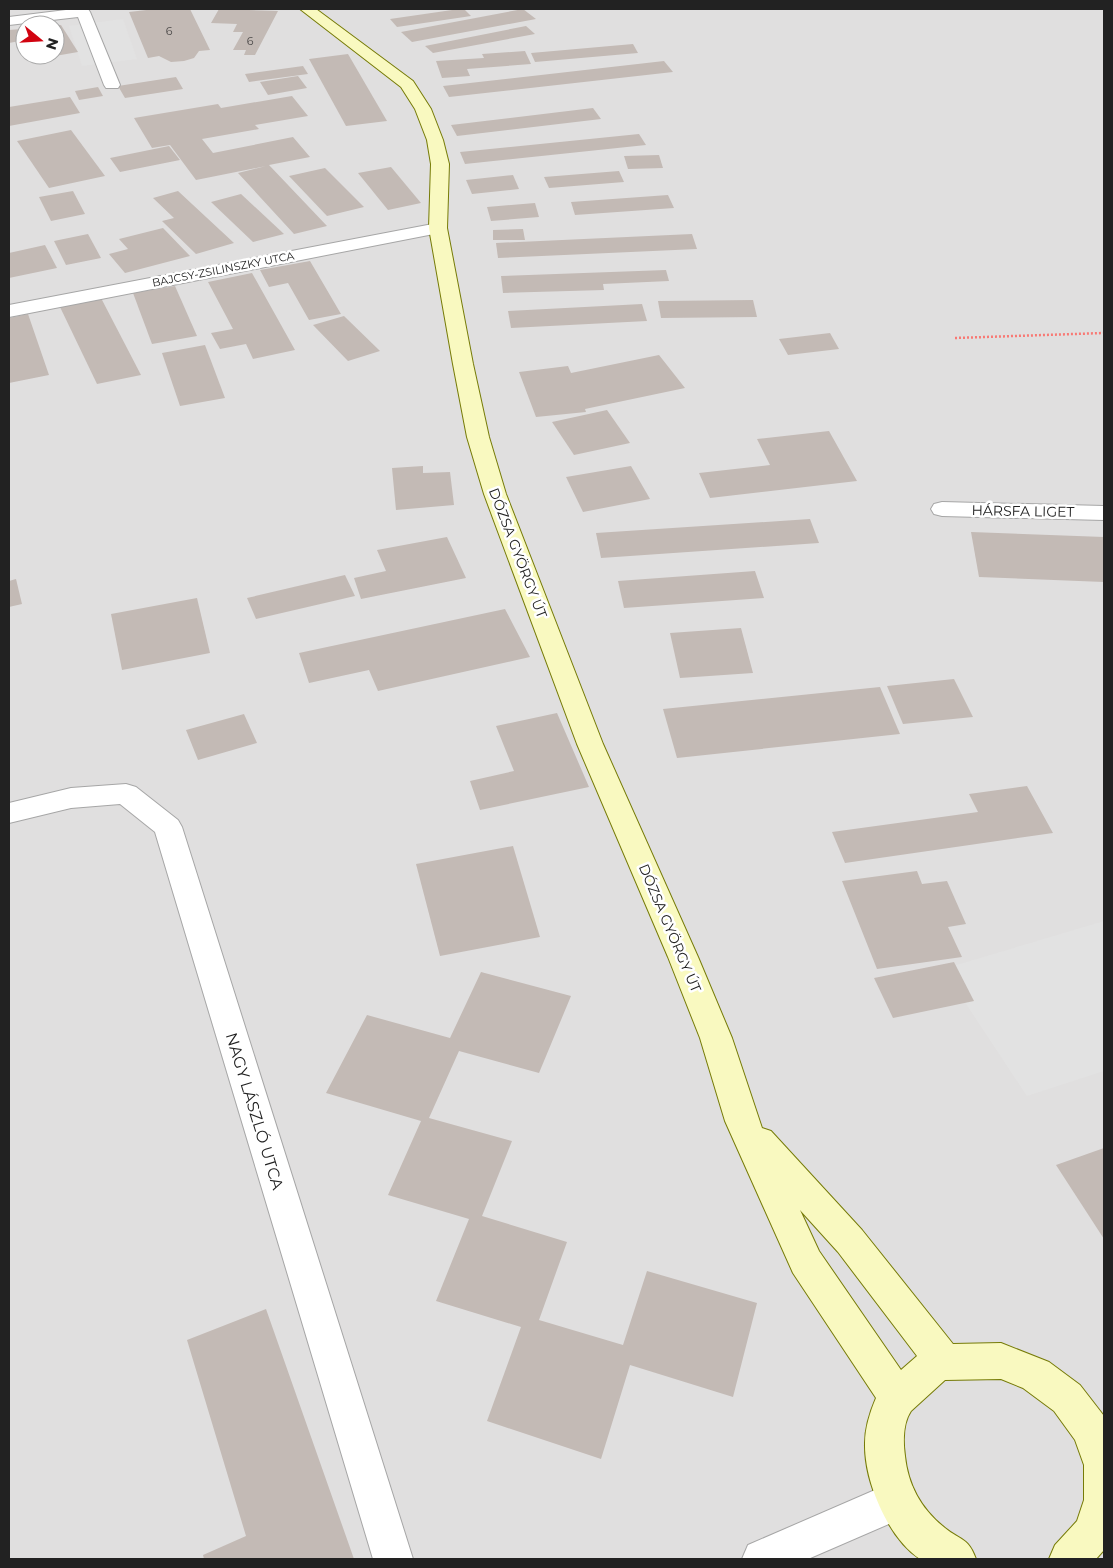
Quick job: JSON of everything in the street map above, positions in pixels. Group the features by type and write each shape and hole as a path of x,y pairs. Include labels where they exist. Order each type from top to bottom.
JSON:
{"street":[{"name":"DÓZSA GYÖRGY ÚT","path":"307,9 407,84 423,109 435,140 440,164 438,228 478,436 494,494 590,744 712,1029 742,1122 806,1262 898,1398"},
{"path":"9,21 83,12 112,85"},
{"name":"BAJCSY-ZSILINSZKY UTCA","path":"9,310 438,228"},
{"name":"HÁRSFA LIGET","path":"942,509 1104,513"},
{"name":"NAGY LÁSZLÓ UTCA","path":"9,813 71,798 126,794 168,827 393,1559"},
{"path":"742,1122 850,1240 944,1362"},
{"path":"956,1559 930,1542 904,1513 888,1478 884,1443 890,1410 898,1398 932,1366 944,1362 1001,1361 1036,1375 1066,1398 1090,1429 1103,1465 1095,1530"},
{"path":"762,1559 898,1500"}],"path":[{"path":"954,338 1104,333"}],"shaded area":[{"path":"9,9 1104,9 1104,1559 9,1559"},
{"path":"123,19 137,59 82,66 69,26"},
{"path":"1104,921 1104,1071 1027,1096 943,969"}],"building":[{"path":"155,9 190,9 210,50 199,51 194,58 184,61 171,62 159,56 148,58 129,12"},
{"path":"219,9 278,11 255,55 244,55 246,50 233,50 243,32 233,32 237,24 211,23"},
{"path":"464,9 471,16 397,27 390,19"},
{"path":"523,9 536,19 412,42 401,32"},
{"path":"526,26 535,34 433,53 425,46"},
{"path":"9,30 15,30 15,42 9,43"},
{"path":"65,31 78,52 65,54"},
{"path":"633,44 638,53 535,62 531,53"},
{"path":"525,51 531,64 467,69 470,76 442,78 436,61 484,58 482,54"},
{"path":"348,54 387,121 346,126 309,59"},
{"path":"664,61 673,72 449,97 443,86"},
{"path":"303,66 308,74 249,82 245,74"},
{"path":"298,76 307,88 268,95 260,82"},
{"path":"176,77 183,89 125,98 118,86"},
{"path":"98,87 103,96 79,100 75,91"},
{"path":"292,96 308,116 255,125 259,129 202,139 213,153 293,137 310,157 269,165 327,226 294,234 238,173 266,166 196,180 170,145 152,148 134,118 218,104 221,108"},
{"path":"70,97 80,113 9,126 9,107"},
{"path":"593,108 601,119 457,136 451,125"},
{"path":"71,130 105,176 49,188 17,141"},
{"path":"639,134 646,145 465,164 460,152"},
{"path":"169,146 180,160 120,172 110,158"},
{"path":"659,155 663,168 628,169 624,156"},
{"path":"391,167 421,203 388,210 358,173"},
{"path":"325,168 364,207 327,216 289,176"},
{"path":"619,171 624,182 549,188 544,177"},
{"path":"513,175 519,189 472,194 466,180"},
{"path":"73,191 85,214 51,221 39,197"},
{"path":"178,191 234,243 196,254 162,221 174,218 153,198"},
{"path":"241,194 284,234 253,242 211,202"},
{"path":"668,195 674,208 575,215 571,202"},
{"path":"535,203 539,217 491,221 487,207"},
{"path":"163,228 190,256 125,273 109,254 128,249 119,239"},
{"path":"523,229 525,240 493,240 493,230"},
{"path":"88,234 101,258 66,265 54,241"},
{"path":"692,234 697,249 498,258 496,243"},
{"path":"45,245 57,268 9,278 9,253"},
{"path":"310,261 341,314 309,320 288,283 269,287 260,270"},
{"path":"666,270 669,281 603,284 604,290 503,293 501,276"},
{"path":"252,273 295,350 253,359 246,344 220,349 211,333 233,329 208,282"},
{"path":"175,286 197,336 152,344 133,293"},
{"path":"101,298 141,375 97,384 60,307"},
{"path":"753,300 757,317 661,318 658,301"},
{"path":"642,304 647,321 511,328 508,311"},
{"path":"28,314 49,375 9,383 9,318"},
{"path":"344,316 380,351 348,361 313,325"},
{"path":"830,333 839,349 788,355 779,339"},
{"path":"205,345 225,398 180,406 162,353"},
{"path":"659,355 685,388 585,409 586,412 536,417 519,372 568,366 571,373"},
{"path":"607,410 630,443 574,455 552,422"},
{"path":"829,431 857,481 710,498 699,473 770,465 757,439"},
{"path":"423,466 423,473 450,472 454,505 396,510 392,468"},
{"path":"631,466 650,499 583,512 566,477"},
{"path":"810,519 819,543 601,558 596,533"},
{"path":"971,532 1104,537 1104,582 979,577"},
{"path":"447,537 466,578 361,599 354,578 386,571 377,550"},
{"path":"755,571 764,598 624,608 618,581"},
{"path":"345,575 355,596 256,619 247,598"},
{"path":"16,579 22,604 9,607 9,581"},
{"path":"197,598 210,653 122,670 111,614"},
{"path":"505,609 530,657 378,691 369,670 309,683 299,653"},
{"path":"741,628 753,673 680,678 670,633"},
{"path":"954,679 973,717 903,724 887,686"},
{"path":"880,687 900,734 677,758 663,709"},
{"path":"557,713 589,787 480,810 470,781 514,771 496,726"},
{"path":"244,714 257,743 198,760 186,730"},
{"path":"1027,786 1053,833 845,863 832,832 978,812 969,794"},
{"path":"513,846 540,937 440,956 416,864"},
{"path":"917,871 922,884 947,881 966,924 948,927 962,957 877,969 842,881"},
{"path":"954,962 974,1001 893,1018 874,978"},
{"path":"481,972 571,996 539,1073 459,1051 429,1118 512,1141 482,1216 567,1242 539,1320 623,1345 647,1271 757,1303 733,1397 630,1365 601,1459 487,1421 521,1327 436,1301 469,1219 388,1195 421,1121 326,1093 367,1015 450,1038"},
{"path":"1104,1148 1104,1239 1056,1165"},
{"path":"266,1309 354,1559 204,1559 203,1555 246,1536 187,1340"}]}
